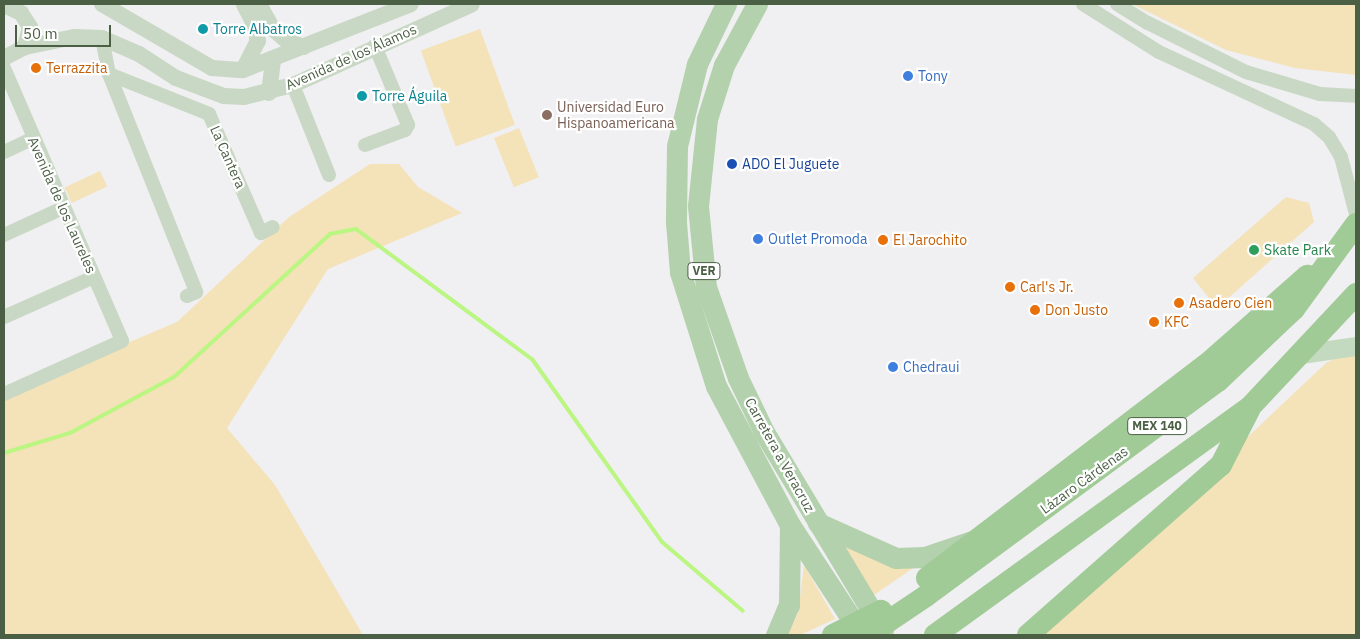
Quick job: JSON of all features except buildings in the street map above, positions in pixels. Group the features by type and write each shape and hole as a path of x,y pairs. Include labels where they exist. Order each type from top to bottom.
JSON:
{"highway":[{"name":"Lázaro Cárdenas","path":"922,591 1218,381 1294,309 1356,224"},
{"path":"939,632 915,606 922,591 973,541 1206,365 1340,246"},
{"name":"MEX 140","path":"939,632 1250,407 1356,294"},
{"path":"1028,635 1221,465 1250,407"},
{"name":"MEX 140","path":"865,628 922,591"},
{"path":"833,635 865,628"}],"main road":[{"name":"Carretera a Veracruz","path":"726,4 712,28 690,85 677,146 676,212 680,272 716,386 790,525 865,628 886,635"},
{"name":"Carretera a Veracruz","path":"757,4 724,65 706,119 698,206 706,287 738,378 764,432 818,523 865,628"},
{"path":"690,85 690,115 706,119"},
{"path":"1301,354 1356,346"},
{"path":"818,523 896,558 925,557 973,541"},
{"path":"776,635 789,604 790,525"}],"street":[{"path":"5,4 21,13 30,27 25,47"},
{"name":"Avenida de los Álamos","path":"102,4 212,68 243,70 411,4"},
{"path":"243,70 258,41 254,24 244,4"},
{"path":"259,4 273,29 287,41 304,47"},
{"name":"Avenida de los Álamos","path":"4,58 25,47 74,37 102,38 139,54 176,78 224,96 269,93 292,85 375,46 472,4"},
{"path":"712,28 717,4"},
{"path":"1083,4 1159,52 1314,124 1329,137 1341,157 1350,180 1356,214"},
{"path":"1117,4 1148,23 1246,72 1320,94 1356,96"},
{"path":"102,38 109,74 196,292 187,296"},
{"path":"365,145 405,130 408,125 375,46"},
{"path":"269,93 273,59"},
{"name":"Avenida de los Laureles","path":"4,68 32,139 122,341 4,394"},
{"name":"La Cantera","path":"109,74 209,114 261,233 273,227"},
{"path":"292,85 329,175"},
{"path":"4,152 32,139"},
{"path":"4,235 63,208"},
{"path":"4,317 94,277"}],"shaded area":[{"path":"1132,4 1356,4 1356,75 1295,68 1226,50"},
{"path":"480,29 515,125 456,146 421,51"},
{"path":"519,128 539,177 514,187 494,138"},
{"path":"370,164 399,164 418,187 462,213 328,269 227,428 275,485 363,635 4,635 4,395 177,322 289,217"},
{"path":"100,171 107,186 72,203 65,187"},
{"name":"Skate Park","path":"1286,197 1309,203 1314,222 1217,308 1193,278"},
{"path":"1351,350 1356,351 1356,635 1022,635 1147,532 1326,363"},
{"path":"840,543 878,561 922,562 871,597"},
{"path":"804,565 835,619 800,635 786,635 798,614"}],"waterway":[{"path":"4,453 70,433 174,377 330,234 356,229 532,359 662,542 743,611"}],"place":[{"name":"Torre Albatros","path":"203,29"},
{"name":"Terrazzita","path":"36,68"},
{"name":"Tony","path":"908,76"},
{"name":"Torre Águila","path":"362,96"},
{"name":"Universidad Euro Hispanoamericana","path":"547,115"},
{"name":"ADO El Juguete","path":"732,164"},
{"name":"Outlet Promoda","path":"758,239"},
{"name":"El Jarochito","path":"883,240"},
{"name":"Skate Park","path":"1254,250"},
{"name":"Carl's Jr.","path":"1010,287"},
{"name":"Asadero Cien","path":"1179,303"},
{"name":"Don Justo","path":"1035,310"},
{"name":"KFC","path":"1154,322"},
{"name":"Chedraui","path":"893,367"}]}
